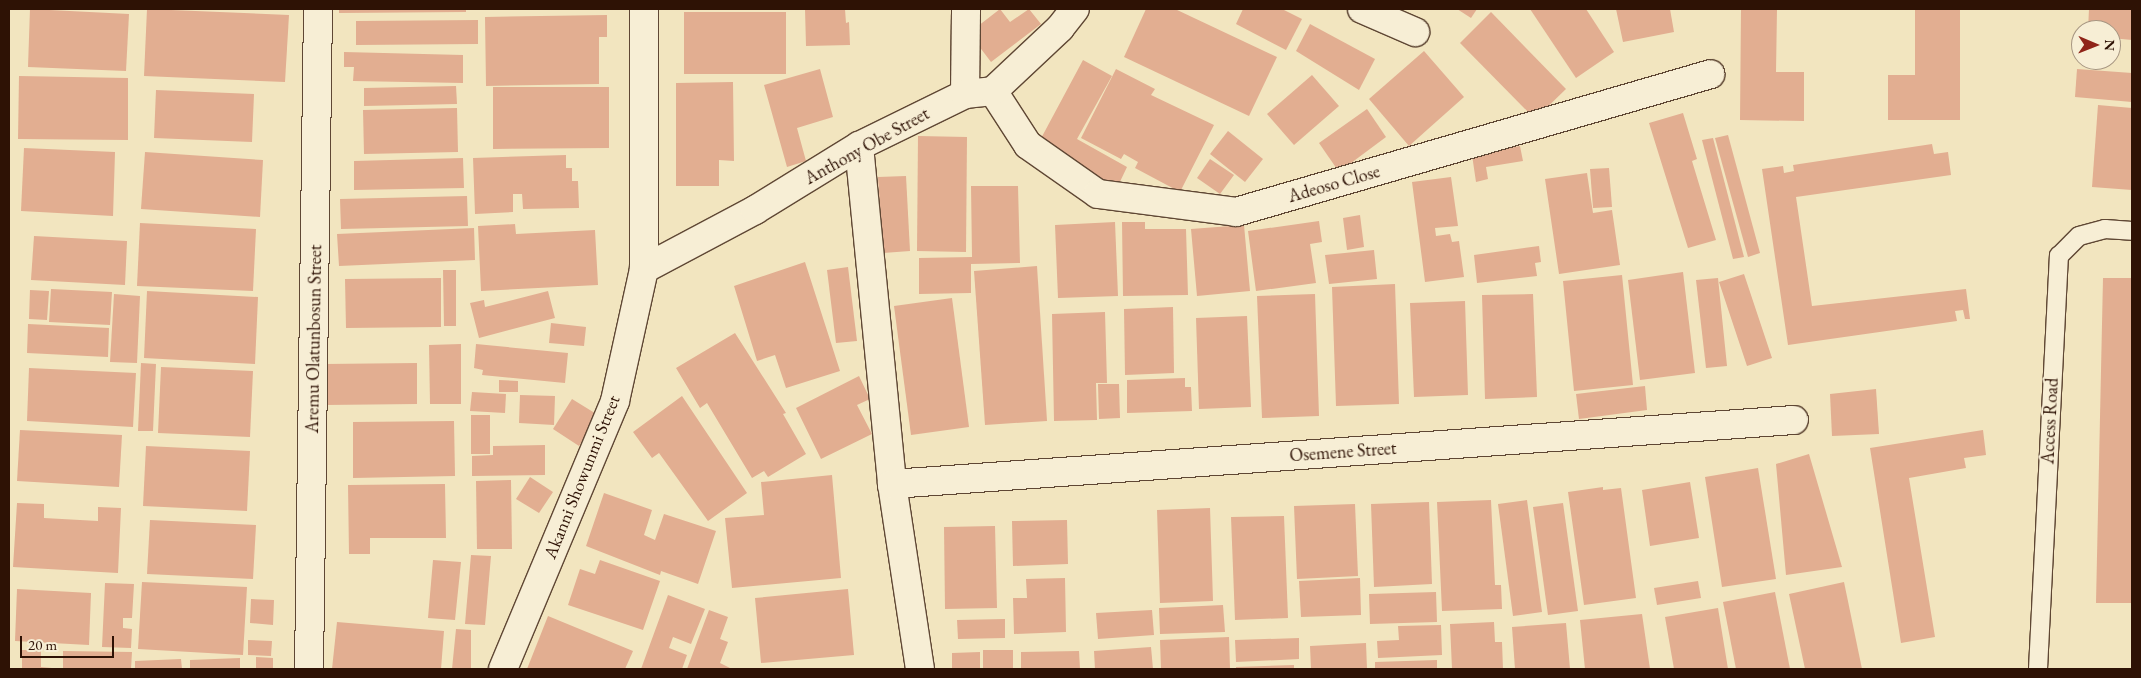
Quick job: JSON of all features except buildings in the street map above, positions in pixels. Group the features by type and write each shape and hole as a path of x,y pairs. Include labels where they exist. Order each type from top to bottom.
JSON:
{"street":[{"name":"Aremu Olatunbosun Street","path":"309,669 318,9"},
{"name":"Akanni Showunmi Street","path":"503,669 615,401 644,269 644,9"},
{"path":"965,94 966,9"},
{"path":"993,91 1060,28 1074,9"},
{"path":"1362,9 1414,32"},
{"name":"Adeoso Close","path":"993,91 1028,145 1098,194 1236,212 1710,74"},
{"name":"Anthony Obe Street","path":"644,269 756,210 859,146 965,94 993,91"},
{"path":"859,146 892,484 920,669"},
{"name":"Osemene Street","path":"892,484 1794,420"}],"lane":[{"name":"Access Road","path":"2038,669 2059,256 2079,236 2105,229 2132,231"}]}
